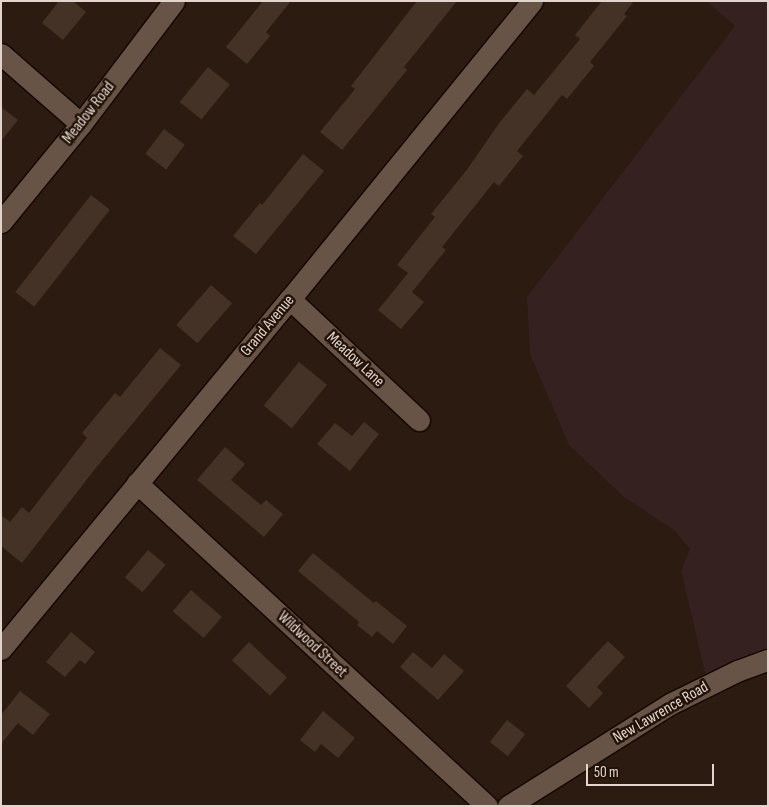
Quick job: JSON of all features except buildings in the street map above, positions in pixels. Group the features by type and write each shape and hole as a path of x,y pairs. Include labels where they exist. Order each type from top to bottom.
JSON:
{"street":[{"name":"Meadow Road","path":"1,222 81,124 174,1"},
{"name":"Grand Avenue","path":"1,649 290,300 532,1"},
{"path":"1,54 81,124"},
{"name":"Meadow Lane","path":"290,300 419,420"},
{"name":"Wildwood Street","path":"137,484 488,806"},
{"name":"New Lawrence Road","path":"508,806 670,704 736,671 768,660"}],"shaded area":[{"path":"706,1 768,1 768,660 708,685 681,571 690,549 675,531 624,497 569,445 530,354 527,297 735,26"}]}
